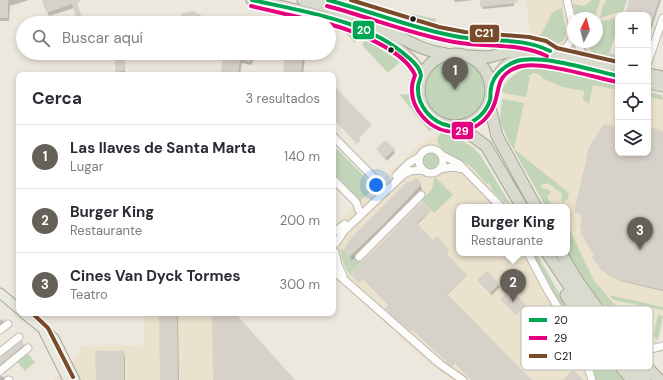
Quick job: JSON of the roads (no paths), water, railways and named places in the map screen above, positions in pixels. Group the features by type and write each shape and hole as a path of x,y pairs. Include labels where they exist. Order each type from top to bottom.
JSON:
{"highway":[{"path":"252,0 322,16"},
{"path":"303,0 350,14 380,26 420,49 446,54 458,53 468,56 477,61 484,69 489,78 491,88"},
{"path":"336,21 365,31 404,53 418,67 421,76"},
{"path":"468,56 489,57 520,49 555,54 615,67"},
{"path":"446,54 431,62 421,76 418,88 419,97 427,114 442,124 459,126 486,146 520,204"},
{"path":"459,126 477,118 488,103 491,88 500,72 514,61 529,58 615,75"},
{"path":"651,75 663,77"},
{"path":"651,84 663,86"},
{"path":"488,103 497,136 534,204"},
{"path":"544,256 574,306"},
{"path":"549,256 582,306"},
{"path":"563,256 577,280 596,306"},
{"path":"571,268 581,278 601,306"},
{"path":"636,370 645,380"},
{"path":"651,370 660,380"}],"main road":[{"path":"0,293 16,307"},
{"path":"26,316 43,331 54,338 75,380"},
{"path":"43,331 67,377"}],"street":[{"path":"567,0 570,12"},
{"path":"651,53 663,18"},
{"path":"555,54 567,47"},
{"path":"580,48 590,62"},
{"path":"336,139 383,187"},
{"path":"336,230 408,163 419,157 425,150 430,149 436,150 459,164 497,204"},
{"path":"440,169 442,165 442,155"},
{"path":"419,157 419,166 422,170"},
{"path":"336,239 404,174 410,171 422,170 430,174 440,169 452,167 464,169"},
{"path":"336,182 356,202 359,210"},
{"path":"359,256 421,195"},
{"path":"530,256 557,306"},
{"path":"336,259 344,278"},
{"path":"336,272 440,364 463,380"},
{"path":"0,330 8,324"},
{"path":"0,352 19,337"},
{"path":"653,349 663,346"},
{"path":"0,371 28,348"},
{"path":"588,370 592,380"}],"place":[{"name":"Las llaves de Santa Marta","path":"455,90"},
{"name":"Cines Van Dyck Tormes","path":"640,250"},
{"name":"Burger King","path":"513,302"}]}
